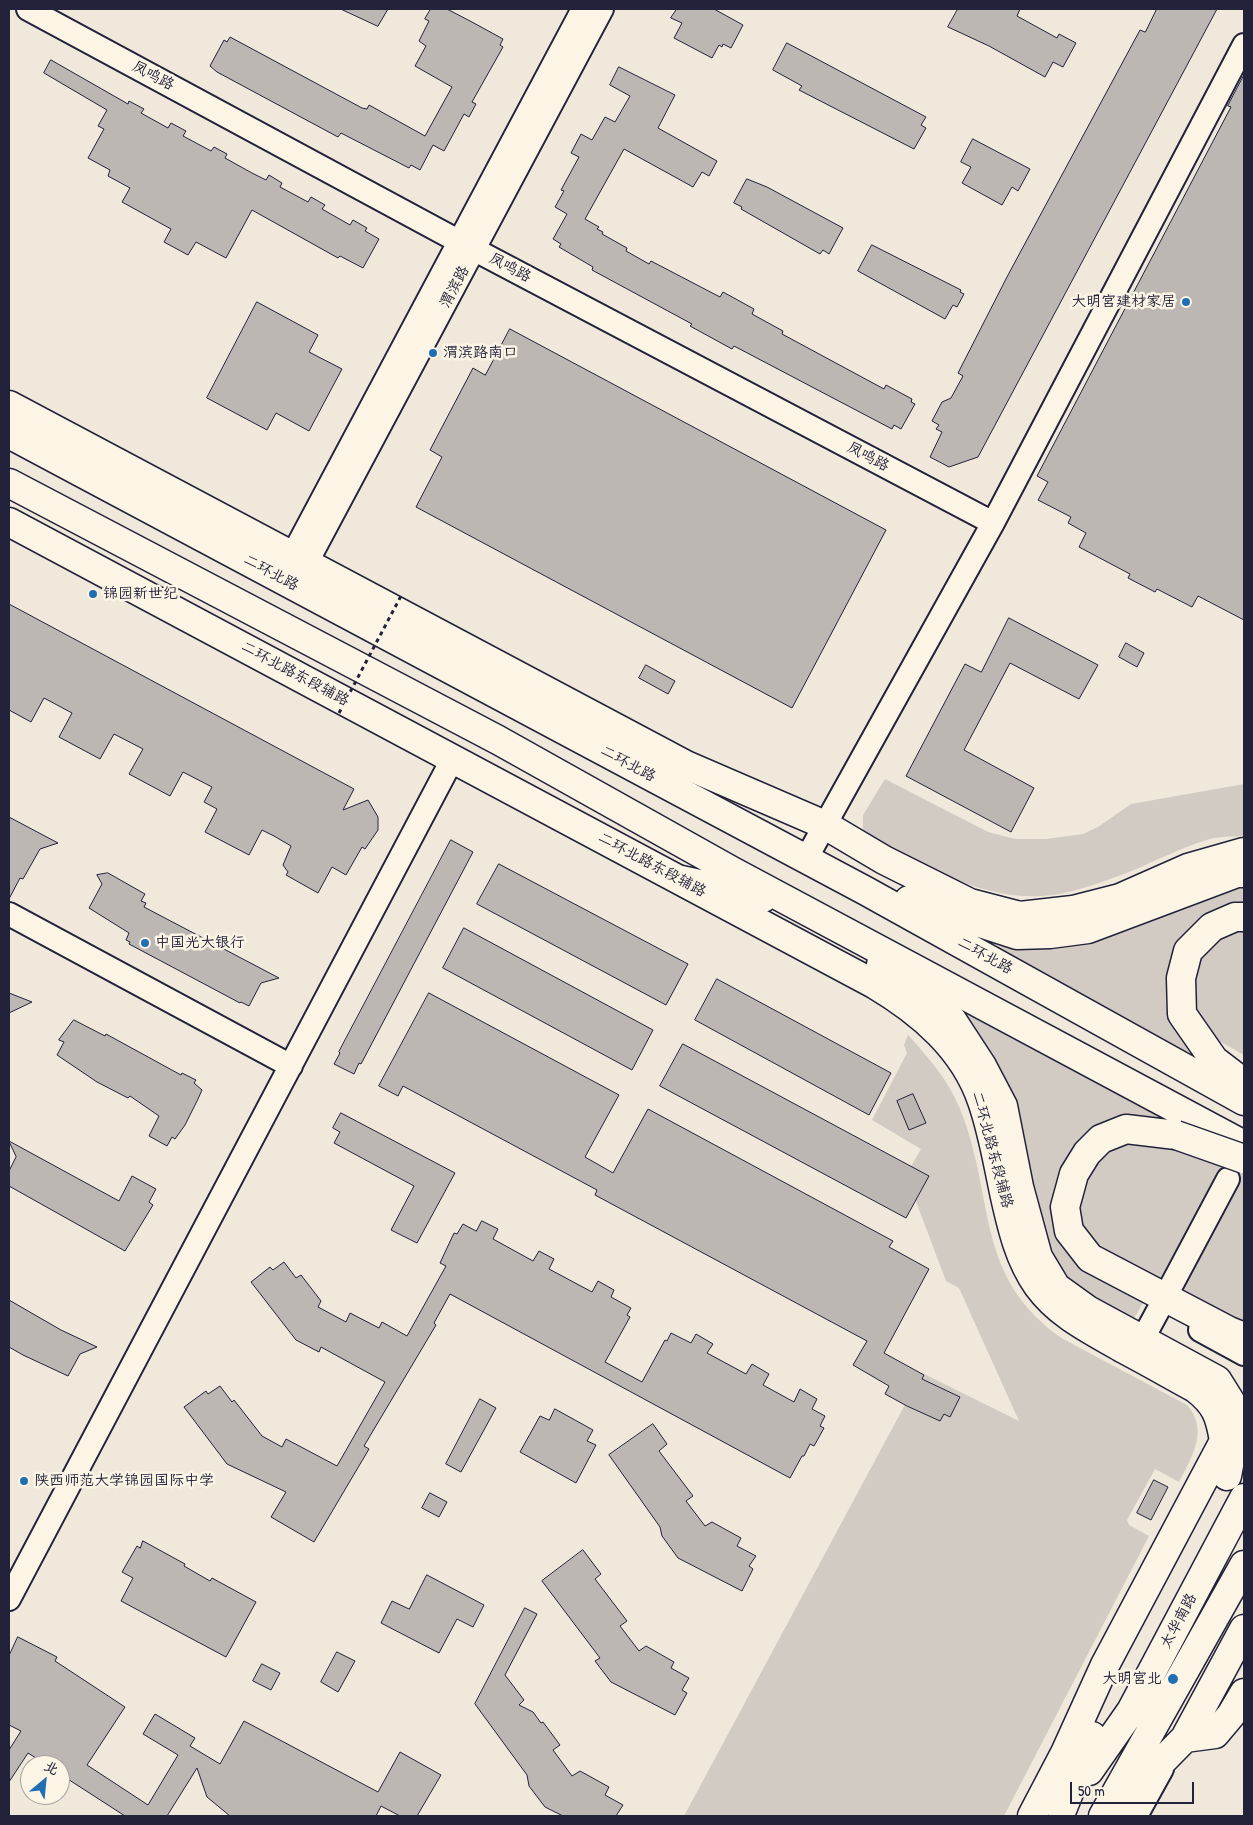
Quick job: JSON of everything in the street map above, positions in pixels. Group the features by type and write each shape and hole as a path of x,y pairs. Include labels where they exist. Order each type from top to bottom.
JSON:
{"main road":[{"path":"9,405 686,765 825,825 884,860 970,903 1020,916 1073,910 1120,898 1188,868 1244,852"},
{"name":"二环北路","path":"9,434 816,864 1244,1101"},
{"path":"9,482 498,740 799,906 1244,1145"},
{"name":"二环北路东段辅路","path":"9,522 682,880 903,1001 949,1043 967,1069 982,1100 1015,1241 1037,1285 1056,1307 1077,1323 1140,1345 1210,1400 1221,1420 1224,1441 1105,1666 1066,1753 1032,1816"},
{"path":"816,864 968,920 1017,935 1050,934 1088,929 1237,873 1244,873"},
{"path":"682,880 799,906"},
{"path":"1244,917 1235,917 1212,927 1188,951 1181,987 1182,1014 1214,1060 1244,1083"},
{"path":"825,920 952,1020 982,1066 1003,1106 1019,1187 1038,1257 1056,1287 1088,1310 1217,1380 1232,1404 1235,1434 1228,1476"},
{"path":"1236,1169 1176,1135 1126,1129 1101,1139 1087,1153 1074,1174 1065,1207 1068,1231 1090,1258 1228,1331 1244,1337"},
{"path":"1061,1813 1112,1683 1244,1444"},
{"name":"太华南路","path":"1061,1813 1131,1711 1244,1498"},
{"name":"太华南路","path":"1103,1816 1244,1565"},
{"path":"1108,1816 1177,1746 1244,1629"},
{"path":"1177,1746 1215,1734 1231,1715 1244,1693"}],"street":[{"name":"凤鸣路","path":"28,9 467,246 993,523"},
{"name":"渭滨路","path":"467,246 583,9"},
{"name":"渭滨路","path":"299,560 467,246 602,9"},
{"path":"816,864 825,825 993,523 1244,45"},
{"path":"9,1599 453,758"},
{"path":"9,914 291,1066"},
{"path":"1140,1345 1236,1169"},
{"path":"1163,1301 1244,1354"},
{"path":"1136,1816 1177,1746"}],"path":[{"path":"339,713 401,596"}],"shaded area":[{"path":"885,779 988,832 1015,839 1046,839 1083,834 1098,827 1131,804 1244,784 1244,836 1218,837 1200,842 1129,872 1072,891 1053,895 1028,896 1004,894 957,880 868,837 863,831 863,815"},
{"path":"1244,887 1244,1055 1212,1037 1190,1056 994,949 998,946 1017,948 1073,946 1125,930"},
{"path":"964,1011 1244,1162 1244,1355 1144,1301 1132,1322 1075,1288 1048,1253 961,1012"},
{"path":"908,1035 944,1079 960,1109 979,1173 991,1234 1000,1262 1014,1289 1034,1315 1063,1339 1187,1405 1194,1414 1197,1424 1196,1444 1179,1482 1155,1469 1127,1520 1129,1525 1149,1536 1004,1816 684,1816 922,1373 1019,1421 959,1288 946,1281 906,1175 921,1149 872,1120 907,1053 904,1045"}],"building":[{"path":"341,9 388,9 378,26"},
{"path":"431,9 447,9 472,22 503,39 500,45 503,47 472,102 476,104 469,117 464,114 444,151 433,145 420,170 411,165 409,168 341,133 338,137 217,72 210,66 224,40 227,42 230,37 362,108 367,109 369,105 425,136 452,87 415,66 426,46 419,41 429,21 425,19"},
{"path":"677,9 714,9 743,25 731,48 723,44 722,47 719,45 712,58 674,38 682,23 671,18"},
{"path":"958,9 1020,9 1017,16 1057,38 1059,34 1076,43 1063,67 1053,62 1045,77 989,46 948,27"},
{"path":"1157,9 1217,9 978,457 949,467 930,457 942,432 936,429 939,425 932,421 942,402 951,398 963,376 958,373 1008,275 1140,30 1145,32"},
{"path":"787,43 926,117 921,125 926,128 914,149 799,90 802,86 773,70"},
{"path":"51,60 128,104 129,101 144,109 141,113 168,128 171,123 186,131 183,136 211,151 214,147 227,154 225,158 252,173 266,180 269,175 282,183 280,187 308,202 311,197 325,205 322,209 350,225 353,220 367,228 365,231 379,239 363,268 340,256 338,258 252,210 226,258 196,242 188,255 164,242 171,229 122,202 130,188 108,176 110,170 88,158 104,129 98,126 107,110 44,73"},
{"path":"619,67 675,95 658,128 717,161 709,176 702,172 693,187 624,149 585,219 599,227 597,229 603,232 602,234 627,248 626,251 649,264 651,261 720,297 723,292 754,309 752,314 783,331 782,334 884,389 886,385 912,399 911,402 915,404 901,429 894,425 892,429 734,346 732,349 690,326 692,324 592,270 593,267 559,247 561,244 553,239 567,214 555,207 564,191 561,190 579,157 571,153 581,134 592,140 605,117 615,122 630,96 610,85"},
{"name":"大明宫建材家居","path":"1244,75 1244,620 1198,596 1192,607 1157,589 1155,592 1128,578 1130,574 1079,547 1086,533 1068,523 1071,517 1038,500 1048,482 1037,476 1231,107 1228,106"},
{"path":"973,139 1030,169 1018,191 1012,187 1002,205 962,183 971,167 961,162"},
{"path":"747,179 767,187 843,228 829,254 823,250 820,254 741,209 742,207 734,203"},
{"path":"872,245 961,290 960,292 964,294 957,307 953,305 945,319 858,271"},
{"path":"257,302 318,335 309,352 342,369 309,431 276,413 267,430 207,398"},
{"path":"510,329 886,530 792,708 416,507 442,457 430,450 473,368 485,375"},
{"path":"9,604 354,789 343,810 368,800 378,817 378,830 365,849 362,847 346,875 332,867 318,893 286,875 288,872 283,865 291,846 274,836 262,830 249,855 205,832 217,809 204,802 212,787 183,772 170,796 129,774 143,749 114,734 100,759 59,737 72,713 44,698 31,722 9,710"},
{"path":"1009,618 1098,665 1079,699 1010,663 964,750 1034,788 1011,832 906,776 965,664 981,672"},
{"path":"1126,643 1144,653 1137,667 1119,657"},
{"path":"646,665 675,681 668,694 639,678"},
{"path":"9,817 58,843 40,849 23,879 20,878 9,899"},
{"path":"451,840 473,852 354,1074 334,1064"},
{"path":"499,864 688,964 666,1005 477,904"},
{"path":"108,873 145,894 141,901 146,903 144,907 279,978 261,983 249,1006 129,944 130,942 126,940 129,933 89,908 102,884 97,875"},
{"path":"464,928 653,1030 632,1070 443,968"},
{"path":"717,979 891,1073 869,1115 695,1020"},
{"path":"9,993 32,1002 9,1013"},
{"path":"429,993 619,1095 585,1157 613,1173 648,1109 893,1241 889,1247 929,1269 884,1353 924,1375 922,1379 960,1397 950,1417 944,1414 940,1421 907,1406 885,1394 889,1386 853,1365 867,1341 595,1195 597,1190 403,1086 398,1096 379,1086"},
{"path":"74,1020 105,1036 106,1034 181,1075 182,1073 196,1080 194,1083 202,1090 185,1125 175,1139 172,1137 167,1146 149,1136 159,1116 130,1096 128,1098 97,1082 57,1055 64,1042 59,1040"},
{"path":"683,1044 929,1176 906,1218 660,1086"},
{"path":"913,1094 926,1123 909,1130 897,1101"},
{"path":"341,1113 455,1173 417,1243 391,1230 414,1186 334,1143 340,1132 333,1128"},
{"path":"9,1141 119,1201 132,1176 156,1189 149,1202 153,1205 125,1251 9,1186 9,1171 16,1157"},
{"path":"482,1221 498,1229 493,1239 533,1261 539,1251 554,1259 549,1269 592,1292 598,1281 614,1290 611,1297 631,1308 627,1315 630,1317 605,1362 642,1382 665,1340 667,1341 671,1333 691,1343 696,1334 713,1344 707,1353 746,1374 752,1364 769,1374 763,1385 794,1402 800,1389 817,1399 812,1409 825,1416 820,1426 824,1428 814,1446 810,1444 790,1478 450,1294 434,1323 436,1325 364,1446 369,1449 314,1542 271,1517 286,1492 227,1464 184,1407 206,1391 208,1394 220,1386 232,1402 234,1400 262,1436 282,1447 286,1439 337,1466 385,1382 321,1347 319,1352 296,1340 251,1282 270,1267 273,1270 284,1262 296,1278 301,1275 321,1301 318,1307 346,1322 350,1313 379,1328 382,1322 407,1336 446,1266 440,1263 454,1233 457,1234 463,1224 476,1231"},
{"path":"9,1300 61,1330 97,1347 80,1354 68,1376 23,1355 9,1347"},
{"path":"480,1399 496,1408 461,1472 446,1464"},
{"path":"555,1409 593,1430 587,1441 596,1445 576,1483 520,1452 540,1416 549,1420"},
{"path":"653,1424 667,1444 659,1451 693,1496 686,1501 705,1526 712,1522 741,1538 737,1546 756,1556 749,1566 753,1569 742,1591 678,1558 662,1536 660,1527 609,1455"},
{"path":"1154,1480 1168,1487 1151,1520 1137,1513"},
{"path":"430,1493 447,1502 439,1517 422,1508"},
{"path":"143,1541 185,1564 184,1566 210,1581 212,1578 256,1602 226,1657 121,1601 133,1578 122,1572 137,1546 140,1548"},
{"path":"583,1550 601,1574 595,1579 627,1621 620,1626 639,1651 646,1646 674,1662 671,1668 689,1678 682,1690 687,1693 675,1715 611,1682 595,1661 600,1658 542,1581"},
{"path":"427,1575 484,1605 473,1627 457,1619 439,1653 381,1623 392,1601 409,1609"},
{"path":"525,1608 537,1614 505,1675 524,1700 519,1705 533,1712 560,1745 553,1750 572,1776 580,1771 609,1787 605,1795 623,1805 616,1816 563,1816 545,1807 529,1786 527,1775 475,1704"},
{"path":"18,1637 57,1657 55,1661 125,1707 87,1765 148,1805 178,1755 143,1734 155,1714 195,1738 190,1746 220,1764 244,1721 378,1792 400,1752 441,1775 417,1816 400,1816 381,1806 376,1816 230,1816 207,1797 197,1768 167,1816 125,1816 70,1780 70,1755 31,1755 28,1753 27,1755 20,1755 20,1765 9,1782 9,1750 21,1731 9,1725 9,1656"},
{"path":"337,1652 355,1661 338,1692 321,1682"},
{"path":"262,1664 280,1673 271,1690 253,1681"}],"place":[{"name":"大明宫建材家居","path":"1186,302"},
{"name":"渭滨路南口","path":"433,353"},
{"name":"锦园新世纪","path":"93,594"},
{"name":"中国光大银行","path":"145,943"},
{"name":"陕西师范大学锦园国际中学","path":"24,1481"},
{"name":"大明宫北","path":"1173,1679"}]}
